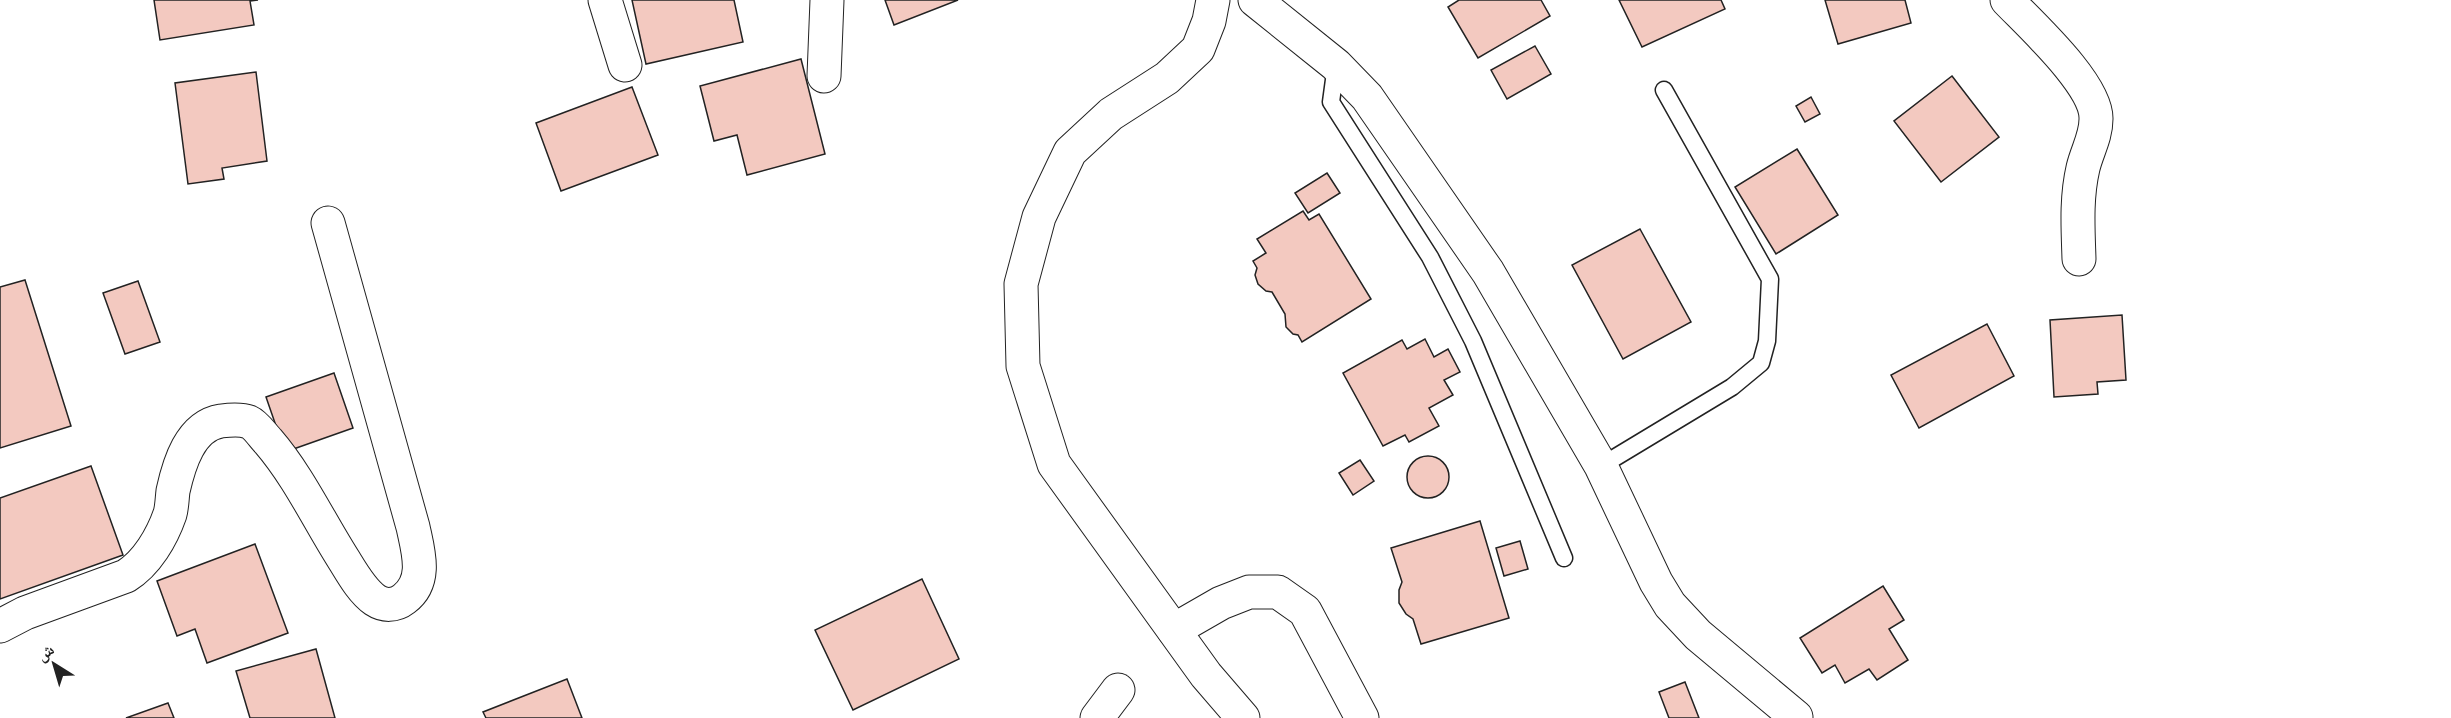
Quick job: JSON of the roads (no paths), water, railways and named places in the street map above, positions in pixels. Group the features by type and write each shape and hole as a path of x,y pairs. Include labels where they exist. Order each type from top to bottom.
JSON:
{"street":[{"path":"605,0 625,65"},
{"path":"824,76 827,0"},
{"path":"1213,0 1209,21 1198,49 1167,78 1111,114 1070,152 1039,217 1021,284 1023,366 1054,464 1206,675 1243,718"},
{"path":"1255,0 1336,65 1367,96 1488,272 1601,466 1656,582 1670,605 1698,635 1796,717"},
{"path":"2007,0 2066,63 2091,97 2097,118 2078,199 2079,259"},
{"path":"0,626 25,613 126,576 138,568 162,532 170,513 174,490 186,452 194,436 214,422 230,420 249,422 281,457 330,537 372,598 381,604 389,605 405,598 414,588 420,575 420,561 413,527 328,223"},
{"path":"1174,630 1221,603 1249,592 1278,592 1305,610 1362,718"},
{"path":"1097,718 1118,690"}],"lane":[{"path":"1336,65 1331,102 1430,257 1473,341 1564,558"},
{"path":"1601,466 1732,387 1761,363 1767,341 1770,279 1664,90"}]}
